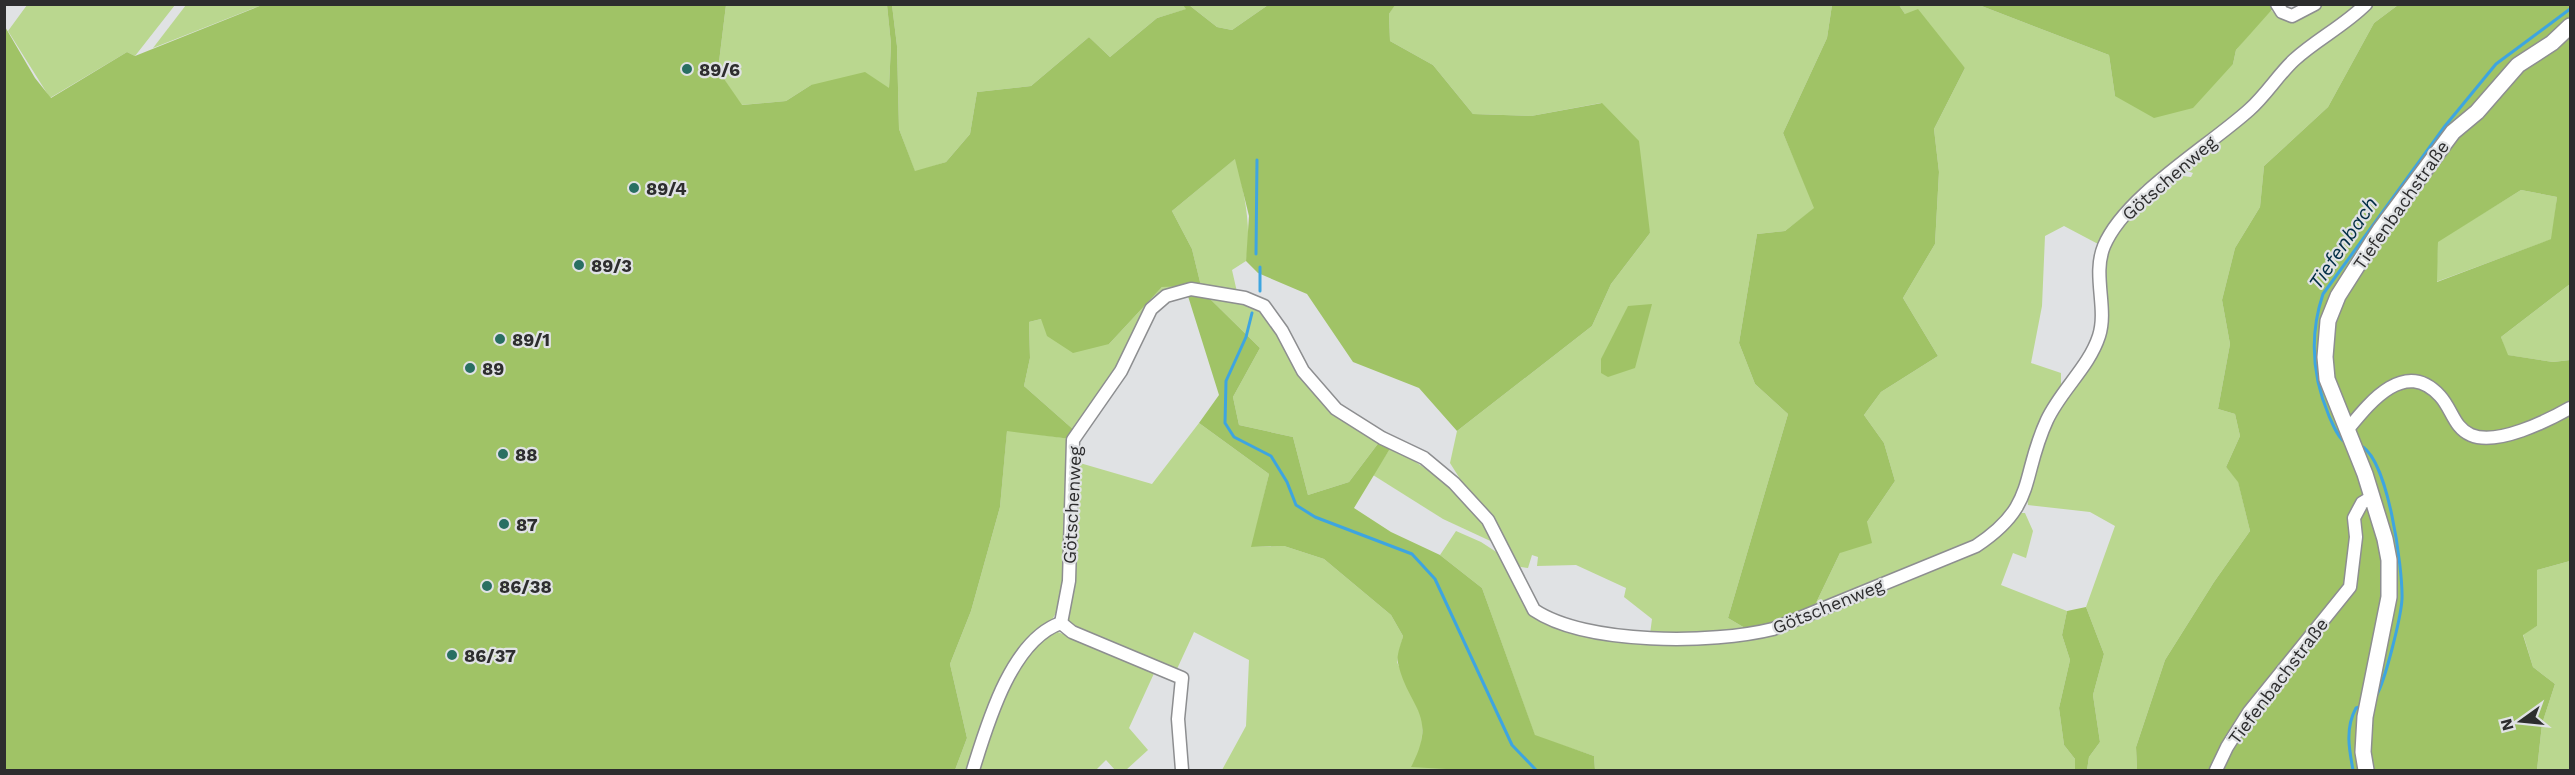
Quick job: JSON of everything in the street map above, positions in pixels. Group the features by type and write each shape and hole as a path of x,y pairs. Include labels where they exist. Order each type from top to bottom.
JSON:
{"street":[{"path":"2277,4 2282,12 2292,16 2315,4"},
{"name":"Götschenweg","path":"1061,623 1069,580 1073,440 1121,371 1151,309 1166,296 1191,289 1245,298 1264,306 1303,371 1322,396 1354,422 1424,458 1454,483 1488,520 1534,610 1547,619 1597,632 1686,639 1756,633 1773,629 1976,546 1994,534 2020,505 2047,420 2084,364 2099,336 2100,262 2106,243 2116,227 2155,186 2250,109 2295,60 2366,4"},
{"name":"Tiefenbachstraße","path":"2366,771 2363,752 2365,717 2390,581 2385,539 2372,497 2349,431 2330,388 2325,357 2328,321 2338,296 2380,230 2453,132 2477,112 2518,65 2552,43 2571,26"},
{"path":"2349,431 2385,389 2413,381 2441,396 2464,432 2485,439 2545,423 2571,408"},
{"name":"Tiefenbachstraße","path":"2217,771 2227,747 2249,712 2350,586 2356,537 2355,518 2362,503 2372,497"},
{"path":"973,771 1004,682 1033,643 1051,627 1061,623 1072,632 1182,678 1178,719 1182,771"}],"green space":[{"path":"1183,4 1187,9 1157,18 1110,57 1089,37 1031,86 977,92 970,134 946,162 915,172 899,129 897,46 892,5"},
{"path":"1395,4 1832,5 1827,38 1783,133 1815,208 1785,231 1757,234 1739,343 1755,384 1788,414 1728,618 1750,631 1650,634 1652,619 1624,597 1626,588 1576,565 1537,566 1538,557 1532,555 1528,568 1515,566 1480,503 1450,463 1457,431 1592,326 1611,284 1650,233 1601,103 1531,116 1473,114 1433,65 1390,41 1389,14"},
{"path":"27,5 175,5 135,56 127,52 50,98 8,31"},
{"path":"186,5 262,5 153,48"},
{"path":"262,5 726,5 718,70 742,105 786,101 811,85 865,72 889,88 891,44 887,5 892,5 897,46 899,129 915,171 946,162 970,134 977,92 1031,86 1089,37 1110,57 1157,18 1186,9 1183,5 1189,5 1217,27 1232,30 1268,5 1395,5 1389,14 1390,41 1433,65 1473,114 1531,116 1602,103 1639,141 1650,233 1611,284 1592,326 1457,431 1419,388 1353,362 1307,294 1258,273 1246,261 1249,216 1235,159 1172,211 1192,249 1201,286 1162,287 1109,344 1073,353 1047,336 1041,319 1029,322 1030,358 1024,386 1075,431 1071,439 1007,431 1000,507 971,611 950,664 967,738 955,770 5,770 4,25 35,78 51,98 127,52 135,56"},
{"path":"726,5 887,5 891,44 889,88 811,85 786,101 741,105 718,70"},
{"path":"1189,5 1268,5 1232,30 1217,27"},
{"path":"1832,5 1899,5 1905,14 1918,9 1965,68 1934,129 1939,172 1935,244 1903,298 1938,356 1881,392 1864,415 1884,443 1895,481 1867,522 1872,543 1840,553 1815,605 1750,631 1728,618 1788,414 1755,384 1739,343 1757,234 1785,231 1814,208 1783,133 1827,38"},
{"path":"1899,5 1979,5 2109,55 2115,96 2233,64 2236,50 2270,9 2280,18 2293,21 2323,5 2362,5 2254,101 2158,177 2142,186 2100,245 2064,226 2045,236 2042,306 2031,363 2061,373 2061,390 2020,497 1984,537 1936,560 1815,605 1840,553 1867,522 1895,481 1884,443 1864,415 1881,392 1938,356 1903,298 1935,244 1939,172 1934,129 1965,68 1905,14"},
{"path":"1979,5 2276,5 2236,50 2233,64 2193,108 2154,118 2115,96 2109,55"},
{"path":"2370,5 2398,5 2374,23 2328,107 2264,166 2260,207 2235,248 2222,300 2230,344 2218,409 2235,414 2240,436 2226,467 2238,481 2250,531 2214,582 2165,660 2136,747 2137,770 2087,770 2089,757 2100,742 2093,695 2104,654 2086,607 2115,526 2090,512 2028,505 2027,496 2052,417 2099,341 2102,264 2115,232 2161,184 2183,176 2191,177 2193,173 2187,171 2172,175 2283,75"},
{"path":"2398,5 2570,5 2570,284 2501,337 2508,355 2553,362 2570,360 2570,561 2537,570 2537,626 2523,635 2533,667 2555,684 2542,724 2537,770 2137,770 2136,747 2165,660 2214,582 2250,531 2238,482 2226,467 2240,436 2235,414 2218,409 2230,344 2222,300 2235,248 2260,207 2264,166 2328,107 2374,23","holes":["2521,190 2557,197 2551,239 2437,282 2438,242"]},
{"path":"1236,158 1242,184 1248,235 1246,261 1232,270 1237,292 1201,286 1192,249 1172,211"},
{"path":"2521,190 2557,197 2552,239 2436,282 2438,241"},
{"path":"2570,284 2570,360 2553,362 2507,355 2501,337"},
{"path":"1176,286 1159,296 1120,365 1075,431 1024,386 1030,358 1029,322 1041,319 1109,344 1162,287"},
{"path":"1187,293 1205,294 1260,348 1233,397 1239,425 1293,437 1308,495 1349,482 1380,441 1391,447 1354,508 1391,532 1440,555 1482,588 1535,735 1594,756 1595,770 1464,770 1411,767 1419,749 1422,723 1398,663 1398,653 1403,636 1391,615 1324,559 1284,546 1251,547 1269,474 1199,423 1219,395"},
{"path":"1205,294 1240,300 1260,311 1276,332 1313,393 1336,413 1380,441 1349,482 1308,495 1293,437 1239,425 1233,397 1260,348"},
{"path":"1652,304 1635,368 1608,377 1601,373 1601,359 1628,306"},
{"path":"1199,423 1269,474 1252,547 1284,546 1324,559 1391,615 1403,636 1397,662 1423,720 1421,750 1464,770 1222,770 1246,726 1249,660 1194,632 1177,669 1066,625 1073,461 1152,484"},
{"path":"1007,430 1071,439 1066,567 1059,607 1052,620 1011,667 970,770 955,770 967,738 950,664 971,611 1000,507"},
{"path":"1391,447 1452,489 1477,514 1499,545 1443,519 1373,475"},
{"path":"2018,513 2025,513 2033,531 2026,558 2013,553 2001,585 2067,611 2062,635 2070,660 2059,708 2064,745 2075,759 2075,770 1595,770 1594,756 1535,736 1482,588 1440,555 1456,531 1481,542 1501,555 1527,606 1537,619 1550,626 1579,633 1752,637 1866,594 1888,590 1902,580 1972,551"},
{"path":"2570,561 2570,770 2537,770 2542,724 2555,684 2533,667 2523,634 2537,626 2537,570"},
{"path":"2086,607 2104,654 2093,695 2100,742 2089,757 2087,770 2075,770 2075,759 2064,745 2059,708 2070,660 2062,635 2067,611"},
{"path":"1055,631 1156,669 1129,728 1148,750 1126,770 1115,770 1106,760 1096,770 977,770 993,715 1024,660 1049,632"}],"waterway":[{"name":"Tiefenbach","path":"2346,443 2338,435 2329,416 2316,371 2314,341 2323,294 2445,126 2496,64 2570,9"},
{"path":"1256,254 1257,160"},
{"path":"1260,267 1260,291"},
{"path":"1252,313 1246,337 1226,381 1225,423 1234,437 1271,456 1287,482 1296,505 1315,517 1412,554 1435,579 1512,745 1536,770"},
{"name":"Tiefenbach","path":"2358,445 2369,452 2378,468 2385,489 2392,514 2402,585 2401,608 2396,634 2376,696"},
{"name":"Tiefenbach","path":"2353,770 2349,746 2350,723 2356,708 2362,706"}],"place":[{"name":"89/6","path":"687,69"},
{"name":"89/4","path":"634,188"},
{"name":"89/3","path":"579,265"},
{"name":"89/1","path":"500,339"},
{"name":"89","path":"470,368"},
{"name":"88","path":"503,454"},
{"name":"87","path":"504,524"},
{"name":"86/38","path":"487,586"},
{"name":"86/37","path":"452,655"}]}
